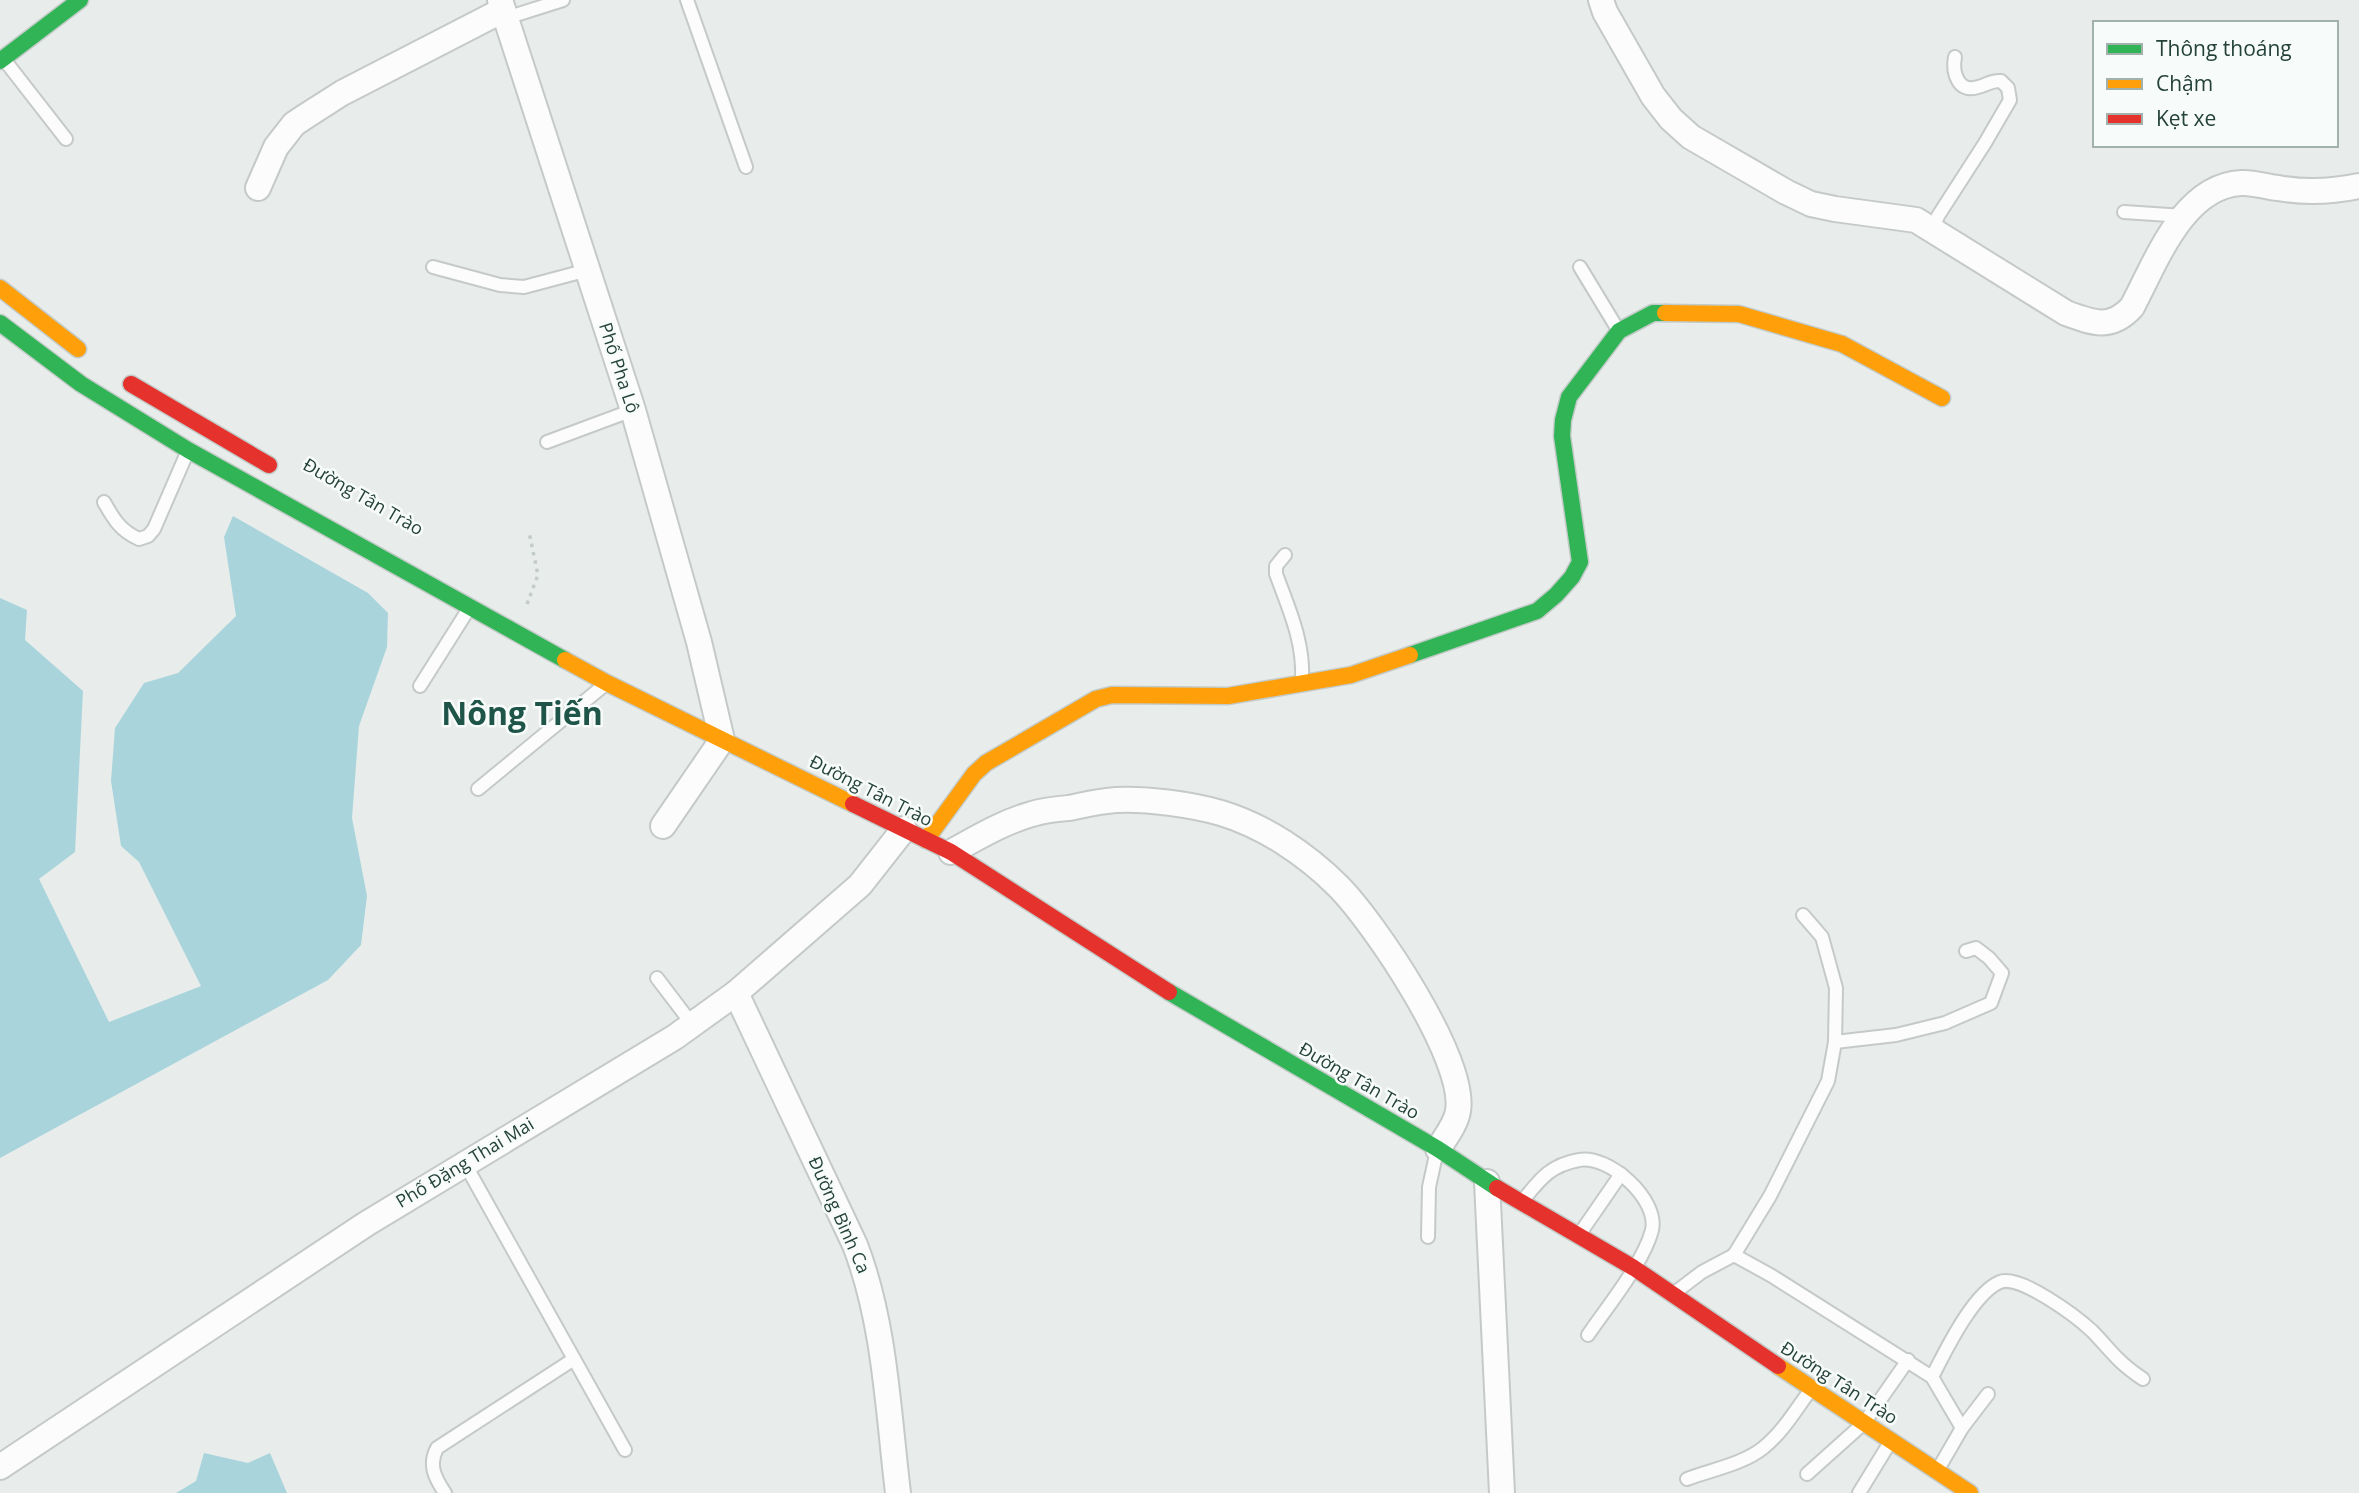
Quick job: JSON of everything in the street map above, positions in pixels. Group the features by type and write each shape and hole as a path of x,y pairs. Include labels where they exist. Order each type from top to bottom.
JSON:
{"main road":[{"path":"2,60 80,0"},
{"path":"0,288 95,362"},
{"path":"915,834 986,763 1096,699 1112,695 1228,696 1351,675 1537,611 1574,576 1580,562 1562,436 1569,397 1619,331 1653,313 1740,314 1843,344 1942,398"},
{"name":"Đường Tân Trào","path":"0,323 81,384 198,440 279,471"},
{"name":"Đường Tân Trào","path":"117,376 198,440 470,607 607,683 951,852 1189,1006 1438,1149 1487,1182 1634,1268 1811,1389 1938,1469 1970,1493"},
{"name":"Đường Tân Trào","path":"652,687 716,737"}],"street":[{"path":"1601,0 1605,12 1653,96 1671,119 1691,137 1811,204 1916,220 2066,313 2085,320 2110,323 2123,316 2132,307 2172,232 2192,205 2218,187 2242,183 2332,192 2359,186"},
{"path":"258,188 276,147 294,124 342,93 503,9"},
{"name":"Phố Pha Lô","path":"503,9 633,410 699,642 716,737"},
{"path":"663,825 716,737"},
{"path":"951,852 1004,824 1033,813 1116,800 1147,800 1219,813 1240,820 1287,845 1337,885 1361,912 1423,1007 1447,1054 1455,1078 1458,1111 1438,1149"},
{"name":"Phố Đặng Thai Mai","path":"0,1467 366,1224 692,1024 736,993 915,834"},
{"name":"Đường Bình Ca","path":"736,993 855,1245 867,1278 876,1316 898,1493"},
{"path":"1487,1182 1502,1493"}],"lane":[{"path":"503,9 563,0"},
{"path":"687,0 746,167"},
{"path":"1933,229 1938,216 2010,100 2008,88 2001,81 1991,80 1977,88 1966,88 1958,82 1953,69 1955,57"},
{"path":"2,60 66,139"},
{"path":"2124,212 2184,216"},
{"path":"433,267 500,285 524,287 588,270"},
{"path":"1580,267 1619,331"},
{"path":"547,442 633,410"},
{"path":"104,502 117,525 127,534 139,540 148,536 198,440"},
{"path":"1285,555 1276,566 1276,575 1296,627 1303,660 1302,683"},
{"path":"420,686 470,607"},
{"path":"478,789 607,683"},
{"path":"1673,1294 1702,1272 1734,1255 1770,1196 1828,1081 1835,1042 1836,988 1822,937 1804,915"},
{"path":"1835,1042 1896,1035 1945,1023 1991,1003 2002,973 1976,948 1966,951"},
{"path":"657,978 692,1024"},
{"path":"1428,1237 1429,1187 1438,1149"},
{"path":"1522,1202 1544,1174 1582,1158 1631,1181 1649,1205 1652,1228 1634,1268 1588,1335"},
{"path":"465,1164 625,1450"},
{"path":"1579,1235 1621,1174"},
{"path":"1734,1255 1908,1360 1931,1377 1962,1428"},
{"path":"1931,1377 1954,1334 1976,1302 2000,1282 2012,1281 2036,1291 2092,1331 2119,1360 2143,1379"},
{"path":"445,1493 433,1475 432,1458 437,1448 574,1359"},
{"path":"1807,1474 1864,1423 1908,1360"},
{"path":"1687,1479 1752,1455 1763,1448 1778,1433 1811,1389"},
{"path":"1938,1469 1962,1428 1988,1394"},
{"path":"1859,1493 1891,1440"}],"path":[{"path":"524,612 538,575 529,533"}],"water":[{"path":"233,516 368,593 388,613 387,647 359,726 352,818 367,896 361,945 328,980 0,1158 0,598 27,610 25,640 83,691 75,852 39,879 109,1022 201,986 139,862 121,846 111,781 115,728 144,683 178,673 236,616 224,537"},
{"path":"204,1453 248,1463 270,1453 287,1493 176,1493 196,1481"}],"traffic: fast":[{"path":"0,61 80,0"},
{"path":"1410,655 1537,611 1572,577 1580,562 1562,436 1569,397 1619,331 1653,313 1665,313"},
{"path":"0,323 81,384 188,450 565,660"},
{"path":"1169,992 1438,1149 1497,1188"}],"traffic: slow":[{"path":"0,288 78,349"},
{"path":"1665,313 1739,314 1842,344 1942,398"},
{"path":"926,840 974,774 986,763 1096,699 1112,695 1228,696 1351,675 1410,655"},
{"path":"565,660 853,804"},
{"path":"1778,1366 1970,1493"}],"traffic: jam":[{"path":"131,384 269,465"},
{"path":"853,804 951,852 1169,992"},
{"path":"1497,1188 1634,1268 1778,1366"}],"district":[{"name":"Nông Tiến","path":"522,714"}]}
